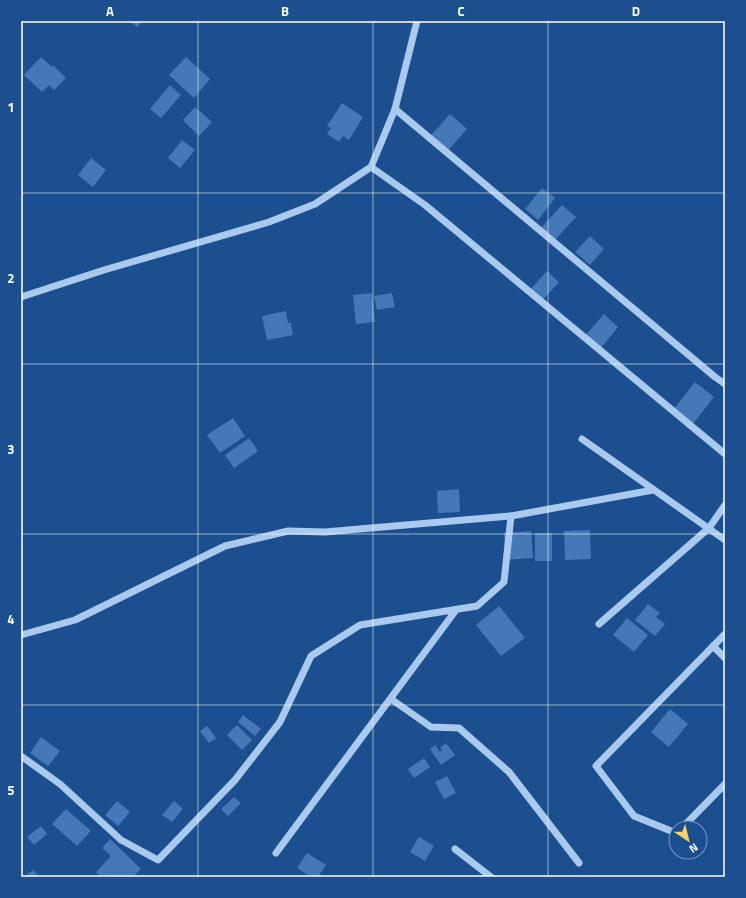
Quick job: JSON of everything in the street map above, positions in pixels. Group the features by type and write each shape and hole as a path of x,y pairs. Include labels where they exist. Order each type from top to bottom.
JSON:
{"street":[{"path":"21,297 104,270 269,222 315,204 370,167 395,109 417,21"},
{"path":"395,109 725,384"},
{"path":"370,167 425,205 725,454"},
{"path":"582,439 725,540"},
{"path":"21,635 75,620 225,546 288,531 325,532 511,516 653,490"},
{"path":"598,624 709,528 725,505"},
{"path":"21,756 60,784 121,840 158,860 236,780 280,722 311,656 360,625 477,606 504,582 511,516"},
{"path":"276,853 456,610"},
{"path":"668,830 634,816 596,766 725,634"},
{"path":"713,646 725,658"},
{"path":"390,699 431,727 459,728 509,772 579,863"},
{"path":"690,820 725,784"},
{"path":"455,849 491,877"}],"building":[{"path":"130,21 142,21 137,27"},
{"path":"41,57 52,67 53,65 66,78 54,90 49,85 42,92 24,75"},
{"path":"186,57 210,79 194,98 169,75"},
{"path":"170,85 181,95 161,118 150,109"},
{"path":"342,103 363,117 349,140 343,136 339,142 327,134 331,128 327,126"},
{"path":"195,107 212,122 199,136 183,120"},
{"path":"450,114 467,129 444,155 427,140"},
{"path":"182,140 195,150 180,168 168,158"},
{"path":"91,158 106,170 93,187 78,175"},
{"path":"542,188 555,198 538,220 525,209"},
{"path":"562,205 576,217 553,242 539,230"},
{"path":"590,236 604,249 590,265 575,252"},
{"path":"547,271 559,282 540,303 528,292"},
{"path":"372,293 375,322 356,324 353,295"},
{"path":"392,293 395,307 377,310 374,296"},
{"path":"286,311 288,323 291,323 293,335 267,340 262,316"},
{"path":"604,314 618,327 600,349 585,336"},
{"path":"695,382 714,397 692,425 673,410"},
{"path":"233,418 245,436 220,453 207,435"},
{"path":"249,438 258,451 234,468 225,455"},
{"path":"459,489 460,512 438,513 437,491"},
{"path":"590,530 591,559 565,560 564,531"},
{"path":"531,531 533,558 506,560 504,533"},
{"path":"535,533 552,533 552,561 535,561"},
{"path":"648,604 660,613 656,617 665,624 655,636 635,620"},
{"path":"499,606 525,638 501,656 476,625"},
{"path":"627,618 648,635 634,652 613,635"},
{"path":"670,709 688,724 669,747 651,732"},
{"path":"243,715 261,729 255,736 238,722"},
{"path":"237,725 252,740 242,750 227,735"},
{"path":"207,726 216,738 209,743 200,731"},
{"path":"41,737 60,751 48,766 30,753"},
{"path":"446,743 455,755 441,765 430,749 435,745 440,752 442,750 440,748"},
{"path":"424,758 430,767 414,778 408,769"},
{"path":"447,776 456,793 444,799 435,782"},
{"path":"234,797 241,803 228,816 221,809"},
{"path":"117,801 130,812 118,826 105,815"},
{"path":"174,801 183,809 172,822 162,815"},
{"path":"66,809 91,831 77,846 52,824"},
{"path":"41,826 47,834 34,845 27,837"},
{"path":"419,837 434,846 425,861 410,852"},
{"path":"110,839 141,869 133,877 101,877 96,872 111,856 102,848"},
{"path":"307,853 326,865 318,877 311,877 297,868"},
{"path":"33,870 39,877 24,877"}]}
